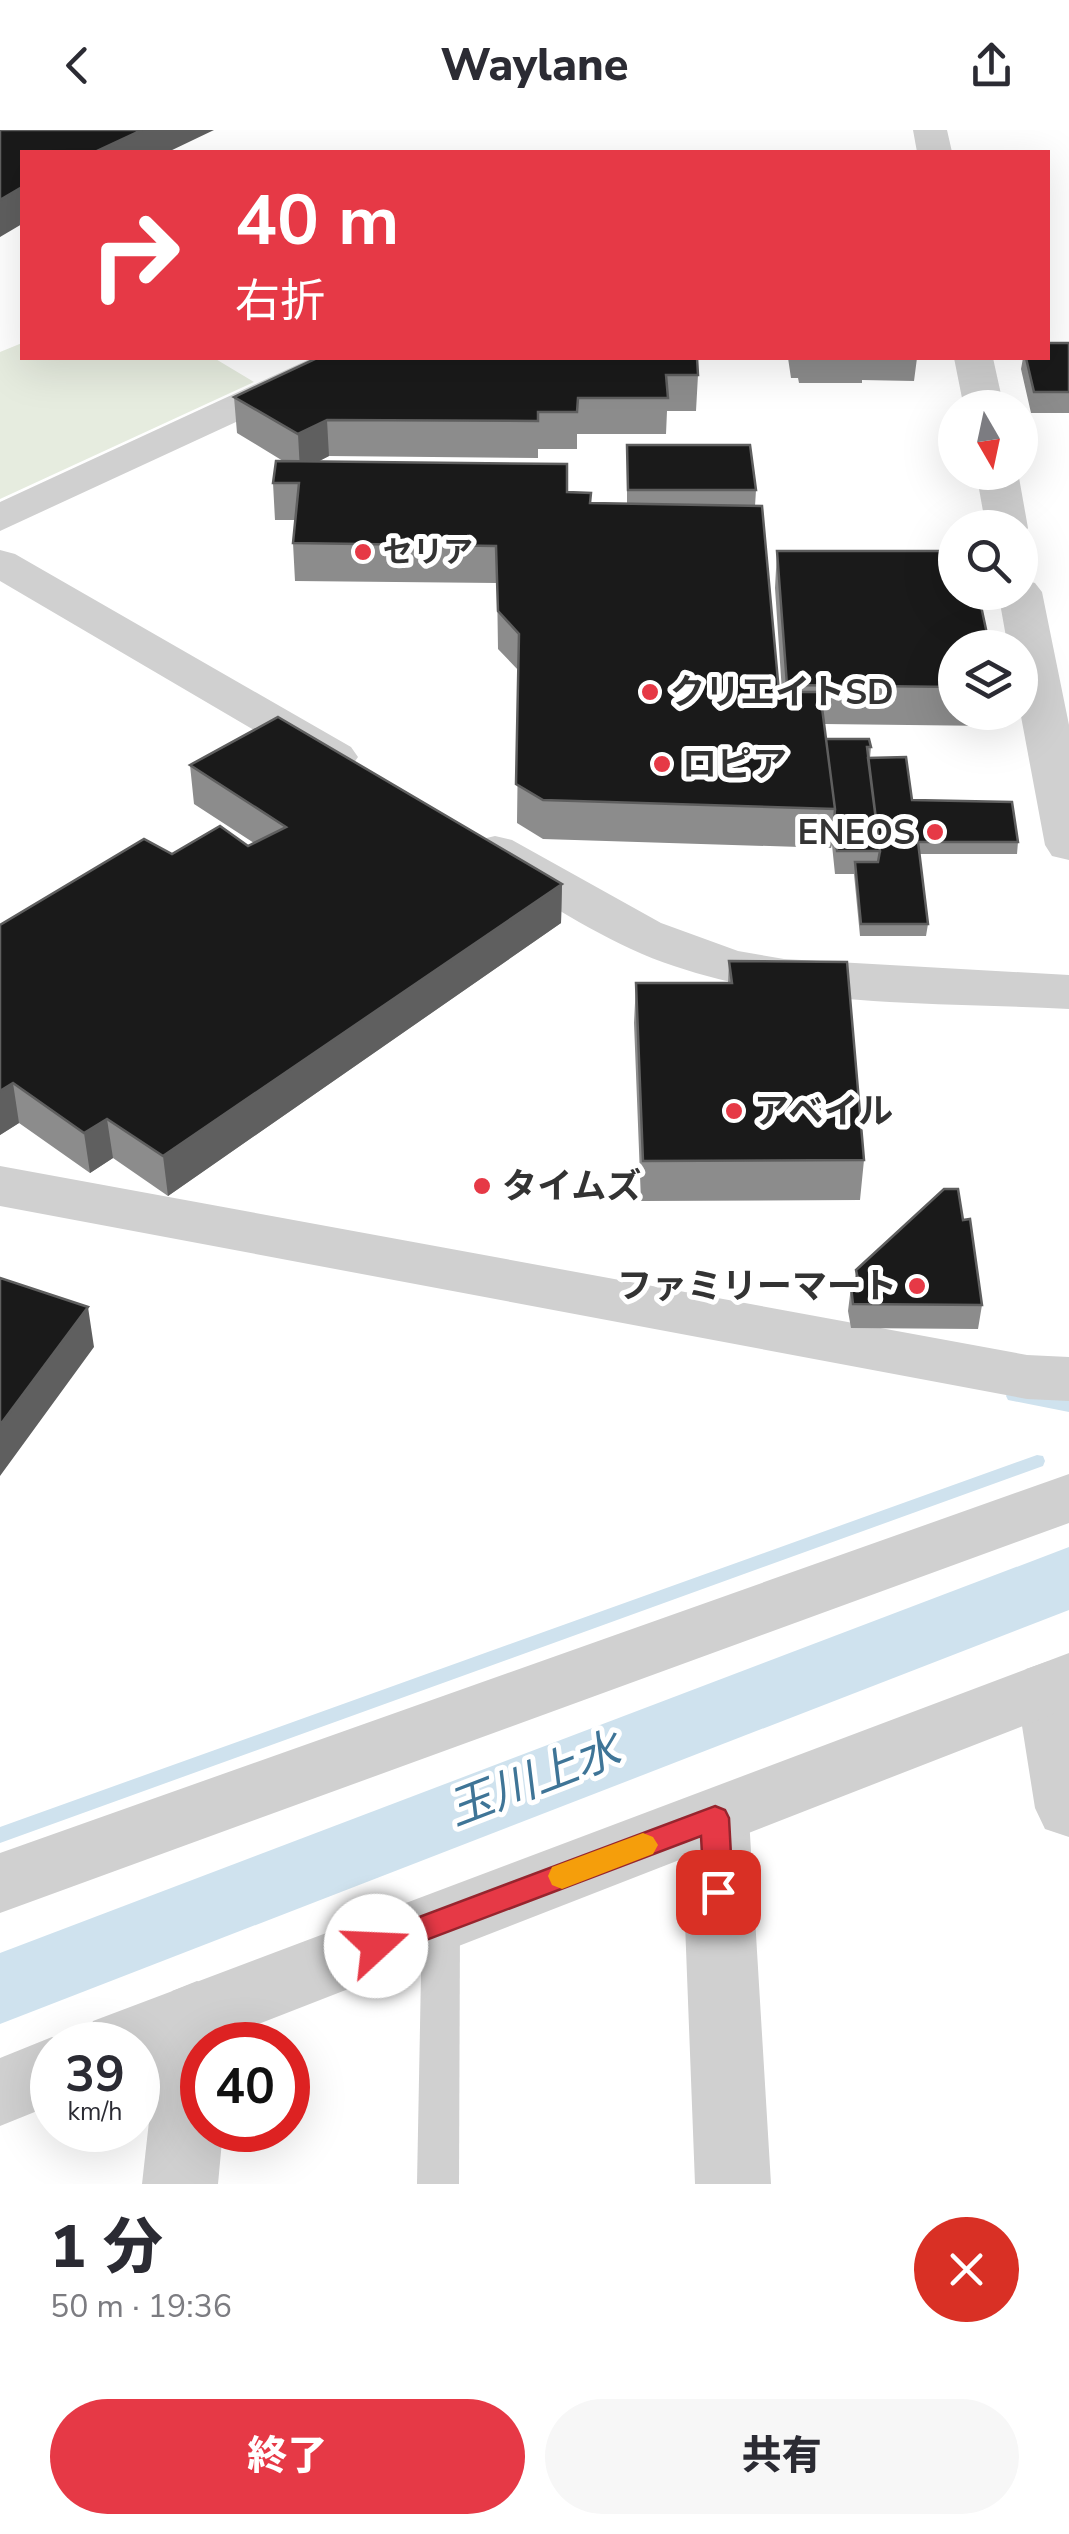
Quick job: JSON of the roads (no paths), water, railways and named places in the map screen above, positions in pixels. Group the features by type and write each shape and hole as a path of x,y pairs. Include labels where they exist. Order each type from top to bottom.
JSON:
{"street":[{"path":"0,518 338,360"},
{"path":"974,360 980,390"},
{"path":"0,563 376,782"},
{"path":"1023,610 1069,845"},
{"path":"461,831 643,934 690,954 784,976 1069,992"},
{"path":"0,1186 1027,1378 1069,1379"},
{"path":"0,1883 1069,1498"},
{"path":"160,2029 1059,1684 1069,1808"},
{"path":"715,1818 733,2184"},
{"path":"180,2184 197,2014"},
{"path":"0,2092 30,2080"}],"lane":[{"path":"438,2184 441,1922"}],"water":[{"name":"玉川上水","path":"1069,1547 1069,1610 0,2024 0,1953"}],"waterway":[{"path":"1014,1396 1069,1406"},
{"path":"0,1835 1037,1461"}],"place":[{"name":"セリア","path":"363,552"},
{"name":"クリエイトSD","path":"650,692"},
{"name":"ロピア","path":"662,764"},
{"name":"ENEOS","path":"935,832"},
{"name":"アベイル","path":"734,1111"},
{"name":"タイムズ","path":"482,1186"},
{"name":"ファミリーマート","path":"917,1286"}]}
